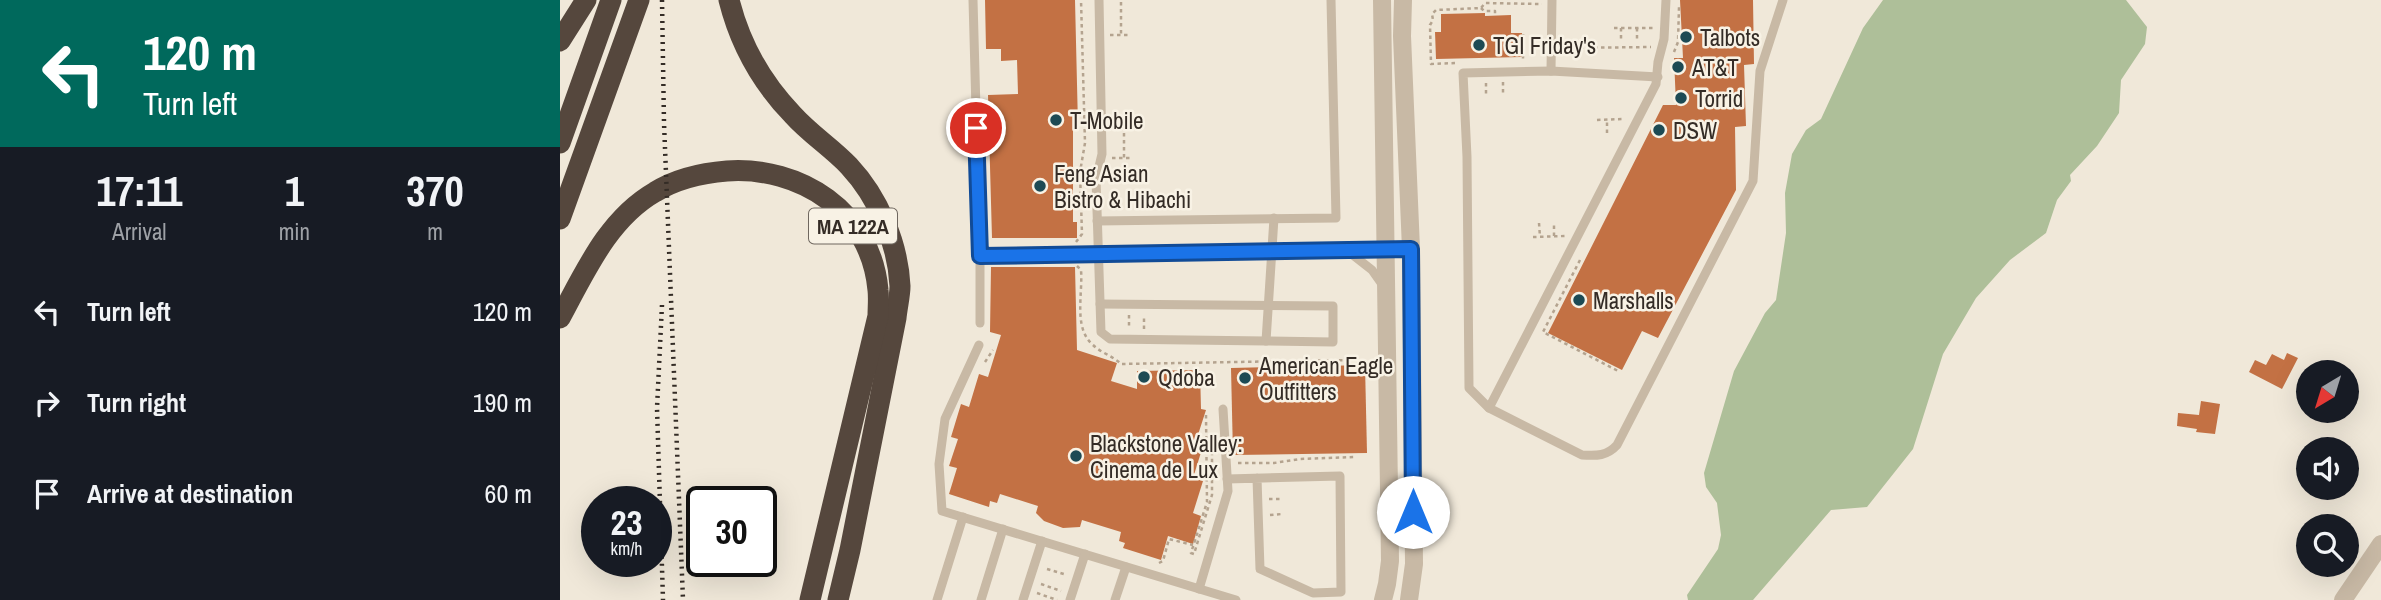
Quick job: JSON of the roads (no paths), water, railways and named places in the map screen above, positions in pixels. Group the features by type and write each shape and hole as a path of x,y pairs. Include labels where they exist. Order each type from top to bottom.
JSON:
{"highway":[{"path":"560,41 586,0"},
{"path":"560,143 611,0"},
{"path":"560,219 639,0"},
{"path":"729,0 751,58 771,89 794,116 848,165 871,192 898,261 900,289 896,318 838,600"},
{"name":"MA 122A","path":"560,318 594,256 616,225 654,192 685,179 718,172 762,171 785,176 812,187 853,224 874,267 878,290 878,316 810,600"}],"street":[{"path":"1382,0 1390,561 1383,600"},
{"path":"1403,0 1402,36 1411,249 1414,564 1409,600"},
{"path":"2343,600 2381,544"}],"lane":[{"path":"973,0 980,323"},
{"path":"1099,0 1102,156 1096,179 1098,254 1101,332 1110,339 1333,342 1333,306 1100,304"},
{"path":"1097,221 1336,218 1331,0"},
{"path":"1489,408 1656,84 1664,40 1666,0"},
{"path":"1658,77 1551,71 1463,73 1467,170 1469,388 1489,408 1582,455 1599,456 1611,452 1617,444 1753,181 1760,71 1783,0"},
{"path":"1551,71 1552,2"},
{"path":"1266,341 1273,218"},
{"path":"980,256 1411,249"},
{"path":"1349,251 1372,270 1385,288"},
{"path":"979,345 945,419 939,484 942,511 1236,600"},
{"path":"1199,589 1226,503 1223,409"},
{"path":"1227,479 1257,478 1340,476 1341,592 1313,593 1260,569 1257,478"},
{"path":"937,600 963,517"},
{"path":"981,600 1003,529"},
{"path":"1023,600 1042,541"},
{"path":"1071,597 1085,554"},
{"path":"1115,600 1126,567"}],"railway":[{"path":"662,0 664,123 683,600"},
{"path":"662,305 657,408 663,600"}],"place":[{"name":"Talbots","path":"1686,37"},
{"name":"TGI Friday's","path":"1479,45"},
{"name":"AT&T","path":"1678,67"},
{"name":"Torrid","path":"1681,98"},
{"name":"T-Mobile","path":"1056,120"},
{"name":"DSW","path":"1659,130"},
{"name":"Feng Asian Bistro & Hibachi","path":"1040,186"},
{"name":"Marshalls","path":"1579,300"},
{"name":"Qdoba","path":"1144,377"},
{"name":"American Eagle Outfitters","path":"1245,378"},
{"name":"Blackstone Valley: Cinema de Lux","path":"1076,456"}]}
